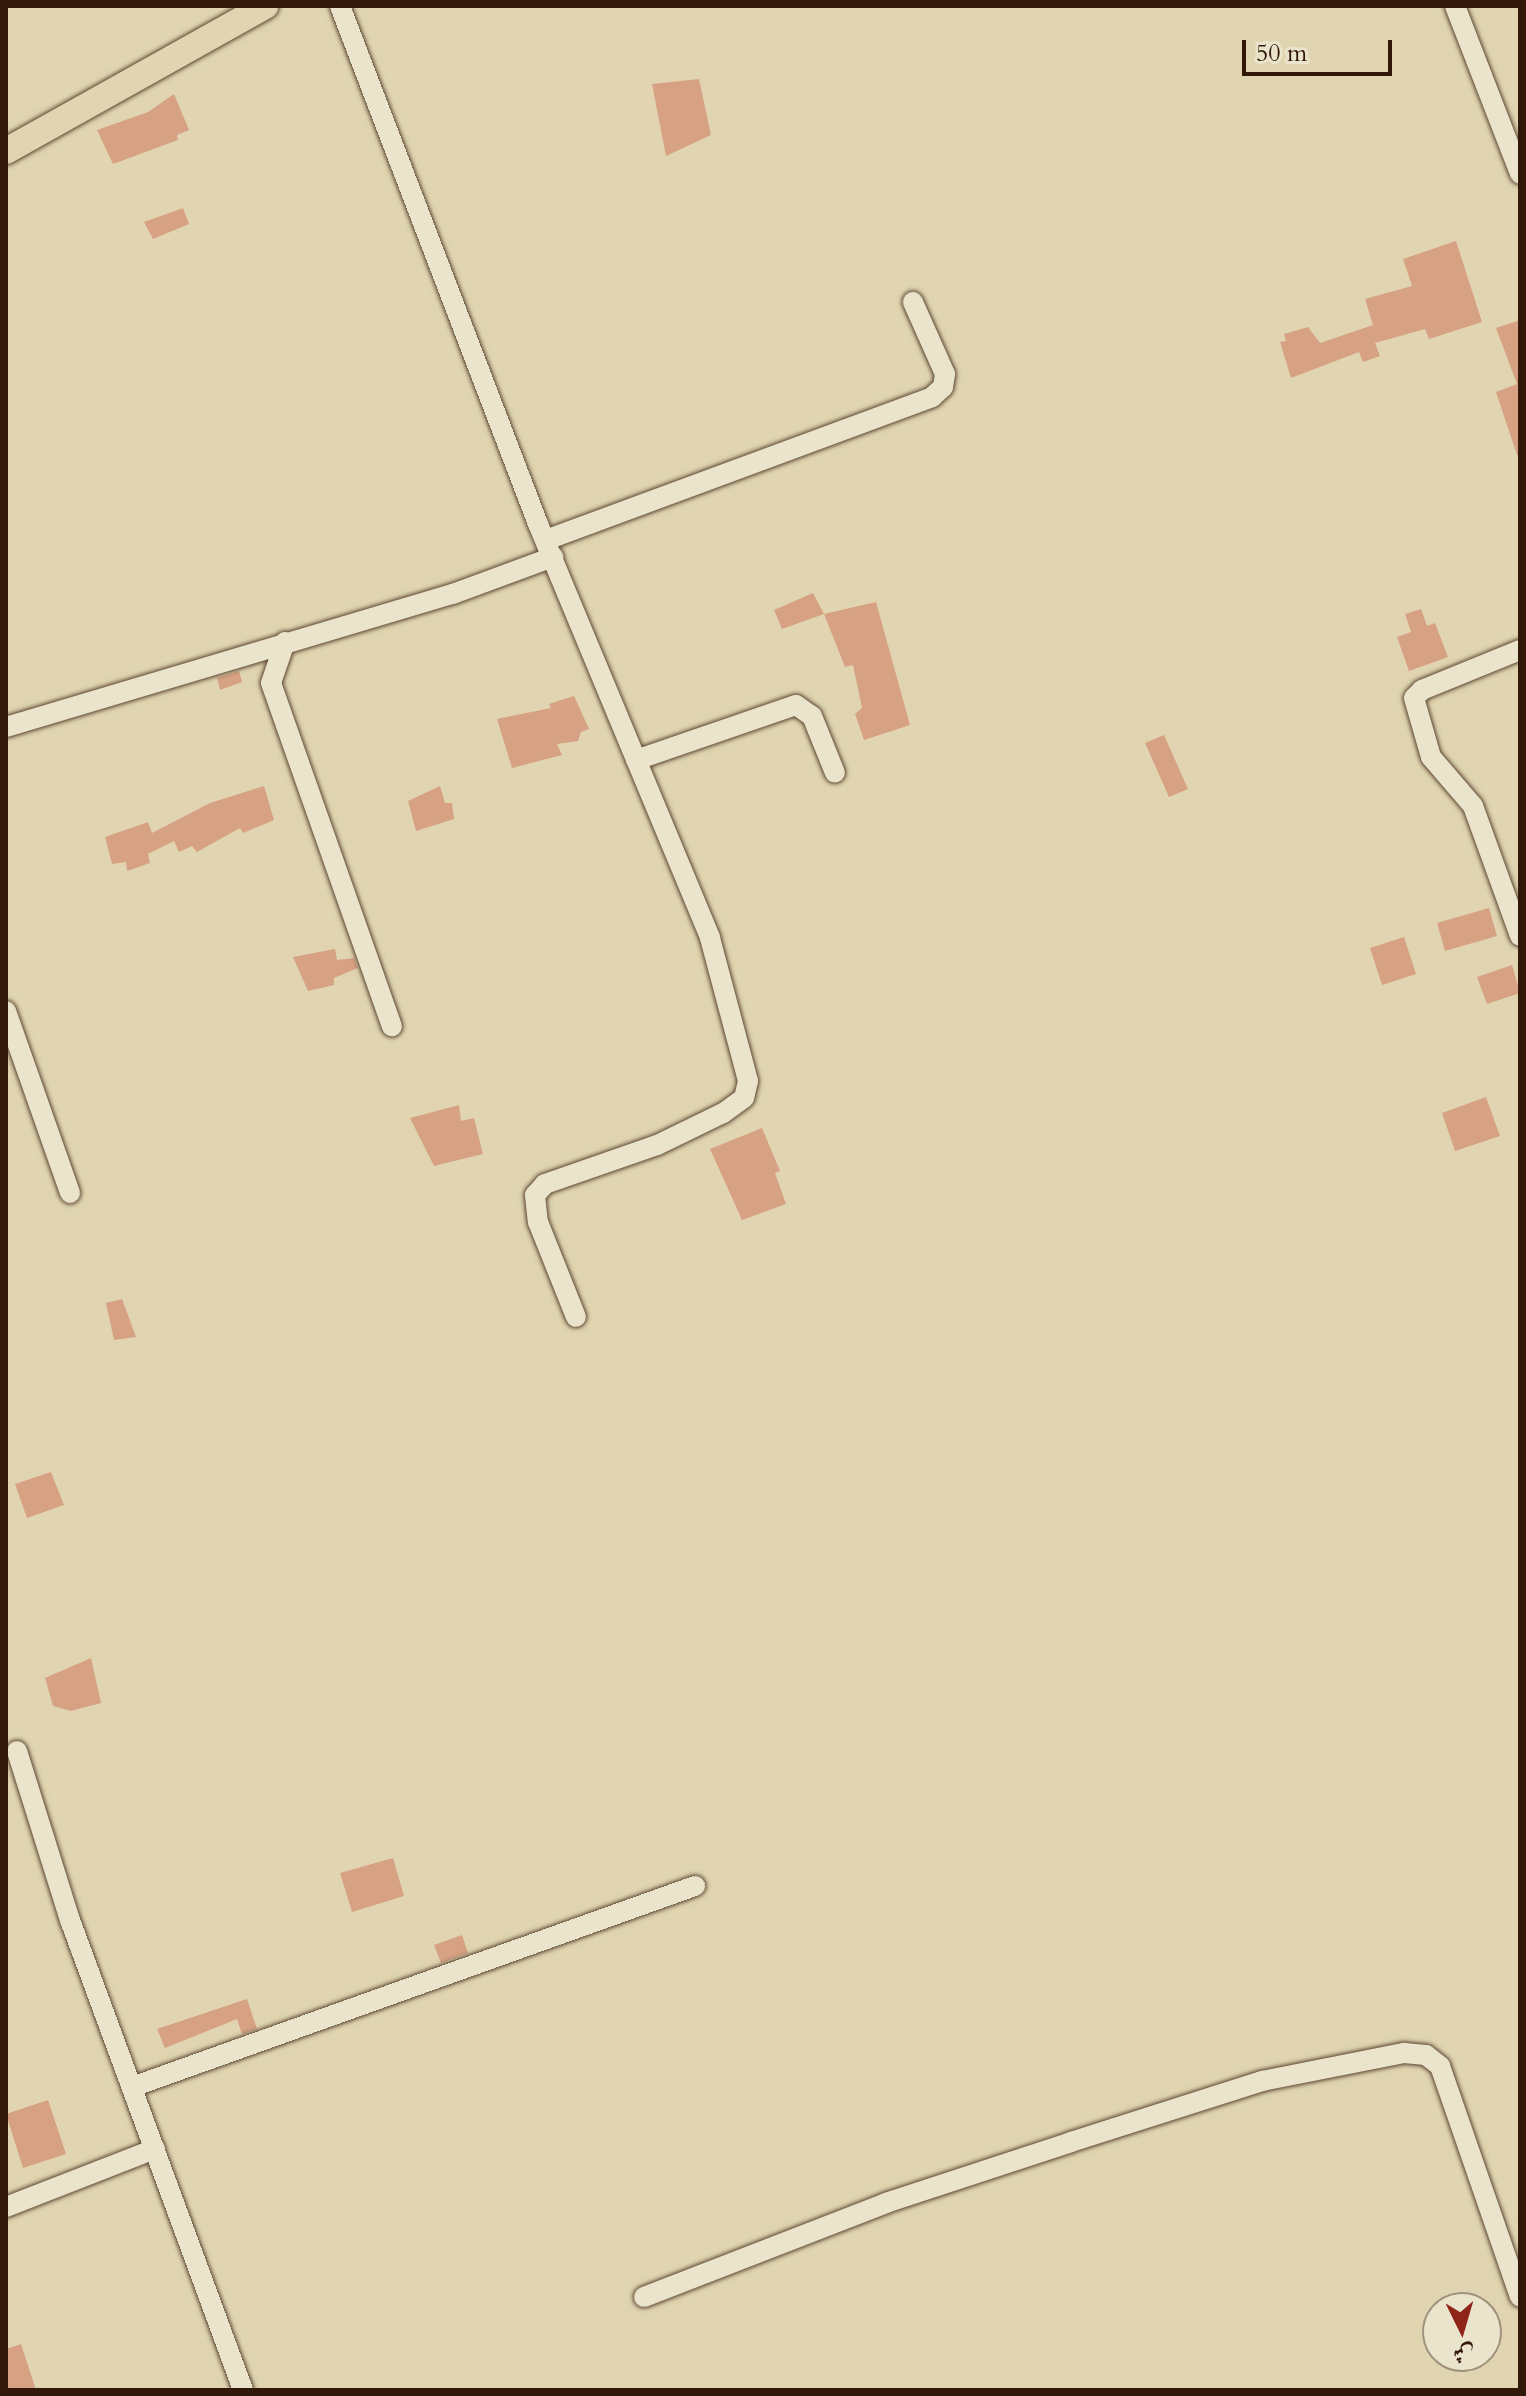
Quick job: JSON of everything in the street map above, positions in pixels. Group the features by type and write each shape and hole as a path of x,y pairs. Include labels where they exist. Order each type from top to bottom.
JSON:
{"main road":[{"path":"6,151 265,6"}],"street":[{"path":"340,6 549,548 710,938 748,1081 744,1098 723,1113 657,1145 545,1184 535,1195 538,1222 576,1317"},
{"path":"1455,6 1520,174"},
{"path":"6,727 453,594 549,548 932,397 943,387 945,374 913,302"},
{"path":"285,642 271,683 392,1026"},
{"path":"1520,650 1422,690 1414,698 1431,757 1473,806 1520,936"},
{"path":"636,760 796,705 812,716 835,773"},
{"path":"6,1011 70,1193"},
{"path":"17,1751 70,1920 243,2390"},
{"path":"132,2087 695,1886"},
{"path":"644,2297 886,2203 1071,2142 1262,2081 1404,2053 1426,2055 1440,2066 1520,2297"},
{"path":"6,2207 155,2149"}],"building":[{"path":"699,79 711,135 666,156 652,84"},
{"path":"174,94 189,130 177,135 178,140 113,164 97,130 148,112"},
{"path":"183,208 189,224 153,239 144,222"},
{"path":"1456,241 1482,322 1429,339 1425,329 1375,343 1380,356 1363,362 1359,352 1291,378 1280,342 1286,341 1284,334 1308,327 1320,343 1373,325 1365,299 1412,286 1403,259"},
{"path":"1520,320 1520,455 1517,455 1496,392 1517,384 1496,328"},
{"path":"813,593 824,614 782,629 774,610"},
{"path":"876,602 910,725 864,740 855,714 862,708 853,665 845,667 824,614"},
{"path":"1421,609 1427,626 1435,623 1448,657 1409,671 1397,637 1411,632 1405,614"},
{"path":"239,671 242,682 220,690 217,678"},
{"path":"574,696 589,729 581,732 578,741 557,744 562,755 512,768 497,719 551,708 549,704"},
{"path":"1164,735 1188,789 1169,797 1145,743"},
{"path":"264,786 274,820 243,833 240,828 197,852 192,846 179,852 174,841 148,854 150,863 127,871 126,862 112,864 105,837 148,822 152,833 210,803"},
{"path":"440,786 445,803 452,803 454,819 416,831 408,801"},
{"path":"1489,908 1497,936 1445,951 1437,923"},
{"path":"1404,937 1416,974 1382,985 1370,948"},
{"path":"335,949 337,960 354,958 358,968 334,978 334,985 308,991 293,957"},
{"path":"1512,965 1520,993 1487,1004 1477,977"},
{"path":"1486,1097 1500,1136 1455,1151 1442,1113"},
{"path":"459,1105 461,1121 474,1118 483,1154 434,1166 410,1118"},
{"path":"762,1128 780,1171 775,1173 786,1204 742,1220 710,1149"},
{"path":"122,1299 136,1337 114,1340 106,1303"},
{"path":"51,1472 64,1505 27,1518 15,1484"},
{"path":"91,1658 101,1703 71,1711 53,1706 45,1678"},
{"path":"393,1858 404,1896 352,1912 340,1873"},
{"path":"462,1935 468,1953 441,1963 434,1945"},
{"path":"247,1999 257,2029 242,2034 237,2019 165,2048 157,2029"},
{"path":"48,2100 66,2154 23,2168 6,2114"},
{"path":"21,2344 36,2390 6,2390 6,2349"}]}
